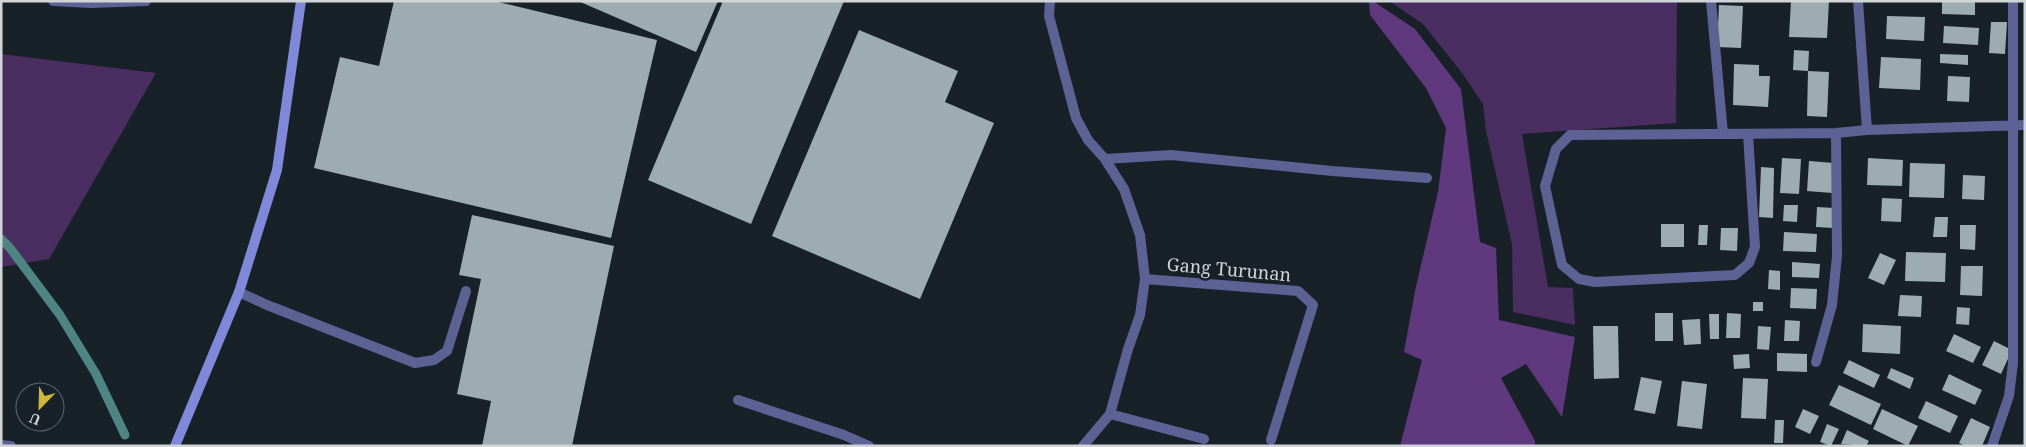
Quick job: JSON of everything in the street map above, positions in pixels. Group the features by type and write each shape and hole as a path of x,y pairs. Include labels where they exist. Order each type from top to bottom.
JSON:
{"main road":[{"path":"175,446 239,292 277,170 301,1"}],"street":[{"path":"53,1 91,3 146,1"},
{"path":"1050,1 1049,16 1076,118 1088,140 1106,159 1124,189 1140,235 1145,279 1140,315 1128,349 1110,414 1083,446"},
{"path":"1711,1 1722,134"},
{"path":"1858,1 1867,130"},
{"path":"1992,446 2010,396 2013,363 2013,1"},
{"path":"1748,134 1754,247 1749,264 1735,275 1595,282 1579,279 1562,265 1546,186 1556,149 1570,135 1836,133 1867,130 2025,125"},
{"path":"1816,362 1832,305 1837,256 1836,133"},
{"path":"1106,159 1171,155 1315,170 1427,178"},
{"name":"Gang Turunan","path":"1145,279 1298,292 1313,306 1271,440"},
{"path":"239,292 267,305 415,363 434,360 447,351 466,291"},
{"path":"738,400 844,434 869,446"},
{"path":"1110,414 1204,439"},
{"path":"1,445 11,446"}],"shaded area":[{"path":"1369,1 1373,1 1415,29 1461,89 1480,242 1496,248 1499,320 1575,337 1562,417 1526,364 1501,378 1535,441 1535,446 1400,446 1422,360 1404,352 1415,291 1438,192 1446,128 1426,88 1370,15"},
{"path":"1389,1 1677,1 1676,123 1522,134 1548,287 1573,288 1575,325 1513,312 1512,244 1486,131 1483,104 1462,73 1423,24"},
{"path":"1,54 156,73 49,259 1,267"}],"building":[{"path":"394,1 494,1 657,40 611,238 314,168 340,57 379,66"},
{"path":"578,1 718,1 696,52"},
{"path":"723,1 844,1 751,224 648,180"},
{"path":"1791,1 1829,1 1827,38 1789,37"},
{"path":"1942,1 1975,1 1975,15 1942,14"},
{"path":"1719,5 1743,6 1741,48 1717,47"},
{"path":"1887,16 1925,17 1924,41 1886,39"},
{"path":"1991,22 2007,22 2005,54 1989,53"},
{"path":"1944,26 1979,28 1978,45 1943,43"},
{"path":"859,30 958,71 945,102 994,123 920,299 772,236"},
{"path":"1794,50 1809,51 1808,71 1793,70"},
{"path":"1940,54 1968,55 1968,65 1940,63"},
{"path":"1881,57 1921,59 1920,90 1879,88"},
{"path":"1734,64 1759,65 1759,76 1770,76 1768,107 1733,105"},
{"path":"1808,71 1829,72 1827,117 1807,116"},
{"path":"1948,76 1970,77 1969,102 1947,101"},
{"path":"1782,158 1801,159 1799,194 1780,193"},
{"path":"1868,158 1903,160 1902,186 1867,185"},
{"path":"1809,161 1834,163 1832,193 1807,191"},
{"path":"1910,163 1945,164 1944,198 1909,197"},
{"path":"1761,167 1774,168 1773,218 1759,217"},
{"path":"1963,175 1985,176 1984,200 1962,199"},
{"path":"1882,198 1902,199 1901,222 1881,221"},
{"path":"1784,205 1798,205 1797,222 1783,221"},
{"path":"1817,207 1834,208 1833,228 1816,227"},
{"path":"472,215 614,246 572,446 482,446 491,401 457,394 481,279 459,275"},
{"path":"1935,217 1948,217 1947,237 1933,237"},
{"path":"1661,224 1684,224 1684,247 1661,247"},
{"path":"1699,225 1708,225 1707,245 1698,245"},
{"path":"1960,225 1976,225 1975,250 1960,249"},
{"path":"1721,228 1738,228 1737,251 1720,250"},
{"path":"1784,232 1817,234 1816,252 1783,251"},
{"path":"1906,252 1946,253 1945,282 1905,281"},
{"path":"1880,253 1896,260 1884,285 1868,278"},
{"path":"1792,262 1820,264 1819,278 1792,277"},
{"path":"1961,266 1983,266 1982,296 1960,295"},
{"path":"1769,270 1780,271 1780,290 1768,289"},
{"path":"1791,288 1817,289 1816,309 1790,308"},
{"path":"1900,295 1922,296 1921,317 1898,316"},
{"path":"1753,302 1763,302 1763,311 1753,311"},
{"path":"1957,307 1970,308 1969,325 1956,324"},
{"path":"1655,313 1673,313 1673,341 1655,341"},
{"path":"1727,313 1741,314 1740,338 1726,338"},
{"path":"1709,314 1719,314 1719,339 1710,339"},
{"path":"1700,319 1701,344 1684,345 1682,320"},
{"path":"1785,320 1800,321 1799,341 1784,341"},
{"path":"1863,324 1901,326 1900,354 1862,352"},
{"path":"1593,326 1618,326 1619,378 1594,379"},
{"path":"1758,326 1771,327 1769,350 1757,349"},
{"path":"1954,334 1981,347 1973,363 1946,351"},
{"path":"1994,341 2012,350 2001,374 1982,365"},
{"path":"1777,353 1807,354 1807,372 1777,371"},
{"path":"1749,354 1750,368 1734,369 1733,355"},
{"path":"1849,360 1880,375 1874,388 1843,373"},
{"path":"1891,368 1914,378 1910,389 1887,378"},
{"path":"1949,374 1982,390 1975,405 1942,390"},
{"path":"1641,377 1662,381 1655,414 1634,410"},
{"path":"1743,378 1768,379 1766,419 1741,418"},
{"path":"1682,381 1707,384 1702,429 1677,426"},
{"path":"1839,385 1881,404 1871,425 1829,405"},
{"path":"1926,401 1958,416 1950,433 1918,418"},
{"path":"1803,409 1819,416 1810,434 1795,427"},
{"path":"1882,409 1918,426 1908,446 1873,429"},
{"path":"1971,418 1990,427 1982,446 1966,446 1959,443"},
{"path":"1775,420 1784,420 1783,443 1774,443"},
{"path":"1827,424 1839,429 1831,446 1820,442"},
{"path":"1847,430 1869,441 1866,446 1841,444"}],"waterway":[{"path":"1,239 10,248 60,315 96,374 125,435"}]}
